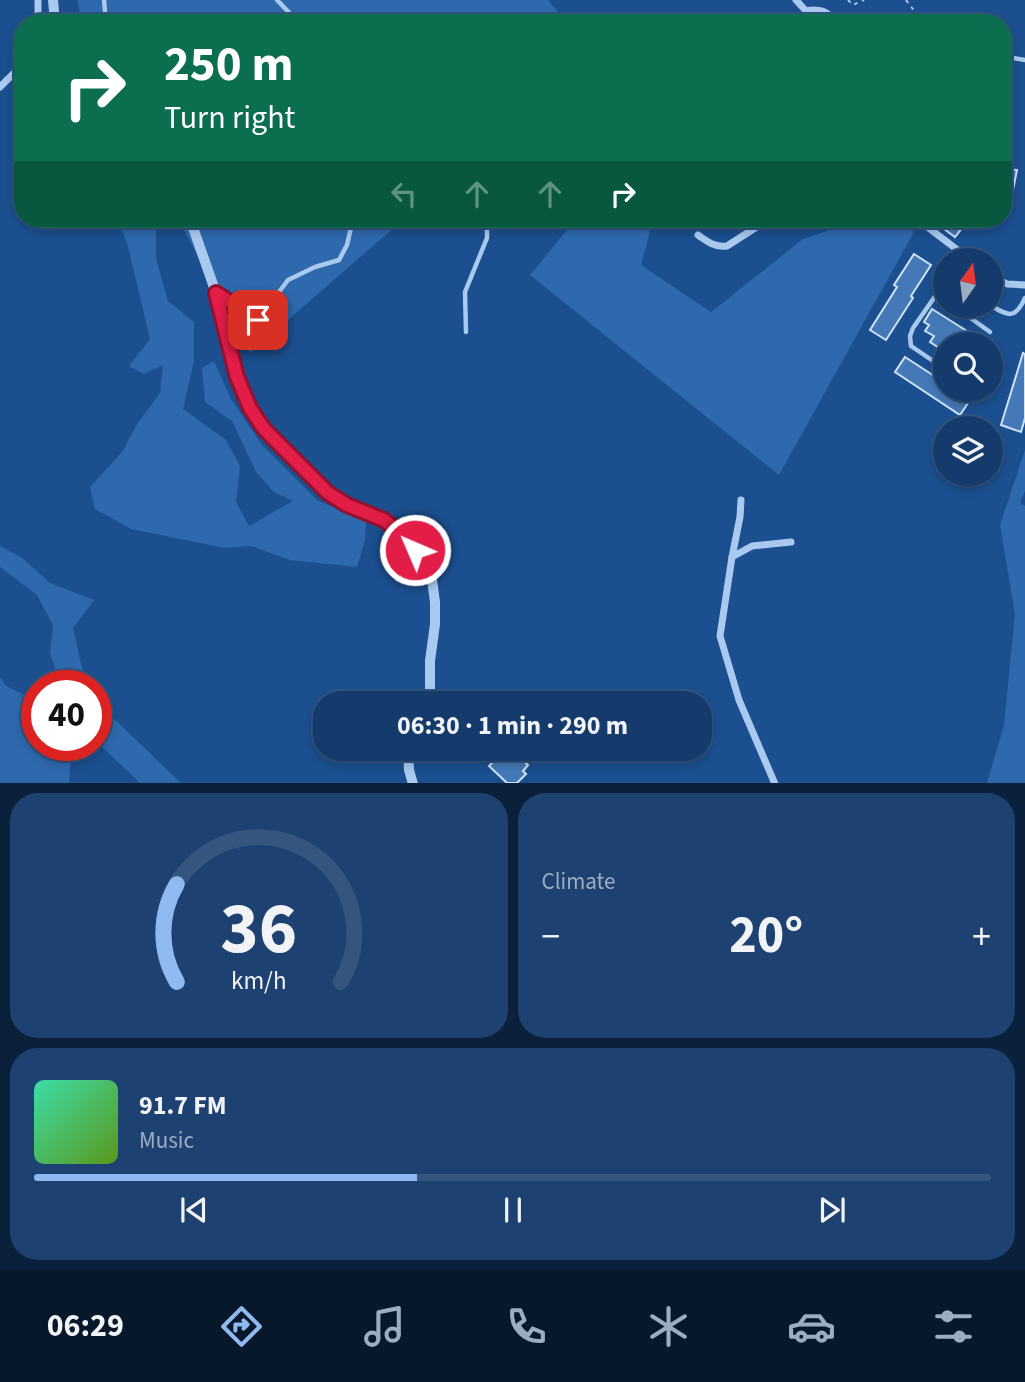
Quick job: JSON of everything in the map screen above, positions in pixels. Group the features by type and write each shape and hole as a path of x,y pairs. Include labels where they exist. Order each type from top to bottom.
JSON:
{"street":[{"path":"796,0 806,11 823,10 828,14"},
{"path":"0,87 14,73"},
{"path":"193,228 216,293 237,377 250,408 264,429 328,493 347,505 384,520 405,536 425,563 432,580 435,602 430,691"},
{"path":"698,235 721,247 755,228"},
{"path":"929,228 955,248"},
{"path":"1003,282 1025,285"},
{"path":"741,500 720,636 739,700 775,783"},
{"path":"732,557 752,546 791,542"},
{"path":"408,761 410,782"}],"lane":[{"path":"277,0 290,14"},
{"path":"216,293 258,320 288,280 315,267 339,260 347,245 351,228"},
{"path":"466,332 465,292 487,237 487,228"},
{"path":"933,298 913,328 909,341 911,346 933,361"},
{"path":"1003,313 1016,313 1025,298"},
{"path":"971,318 990,332"}],"path":[{"path":"848,0 853,5 863,0"}],"shaded area":[{"path":"77,0 548,0 560,14 80,14"},
{"path":"121,228 156,228 156,259 168,301 194,322 194,361 183,409 226,440 240,466 236,502 249,526 293,501 274,492 256,472 232,421 205,402 202,368 214,361 231,399 262,445 317,500 366,522 365,540 357,567 290,560 251,546 225,548 131,529 95,509 90,487 123,451 137,424 160,393 163,365 144,374 129,366 150,339"},
{"path":"183,228 394,228 250,353"},
{"path":"569,228 649,228 641,265 711,312 803,239 835,228 909,228 914,232 779,475 530,275"},
{"path":"1025,450 1025,491 1020,503 1025,506 1025,783 987,783 1004,725 1015,614 1000,525"},
{"path":"0,546 21,557 50,583 94,600 73,628 83,670 56,670 50,653 53,625 37,595 0,567"},
{"path":"0,677 6,686 21,693 21,761 71,761 69,783 0,783"},
{"path":"112,717 181,783 140,783 112,756"}],"building":[{"path":"1012,169 1017,170 1012,195"},
{"path":"943,228 962,228 955,237"},
{"path":"914,254 931,265 886,340 870,330"},
{"path":"932,309 933,318 946,318 968,332 933,332 933,335 925,331 929,325 924,322"},
{"path":"1023,353 1025,418 1021,432 1003,426"},
{"path":"905,357 933,375 933,397 895,372"},
{"path":"940,402 969,402 960,415"},
{"path":"494,761 524,761 528,765 523,771 526,774 517,783 507,783 489,766"}],"route":[{"path":"258,320 216,293 237,377 250,408 264,429 328,493 347,505 384,520 405,536 415,550"}]}
